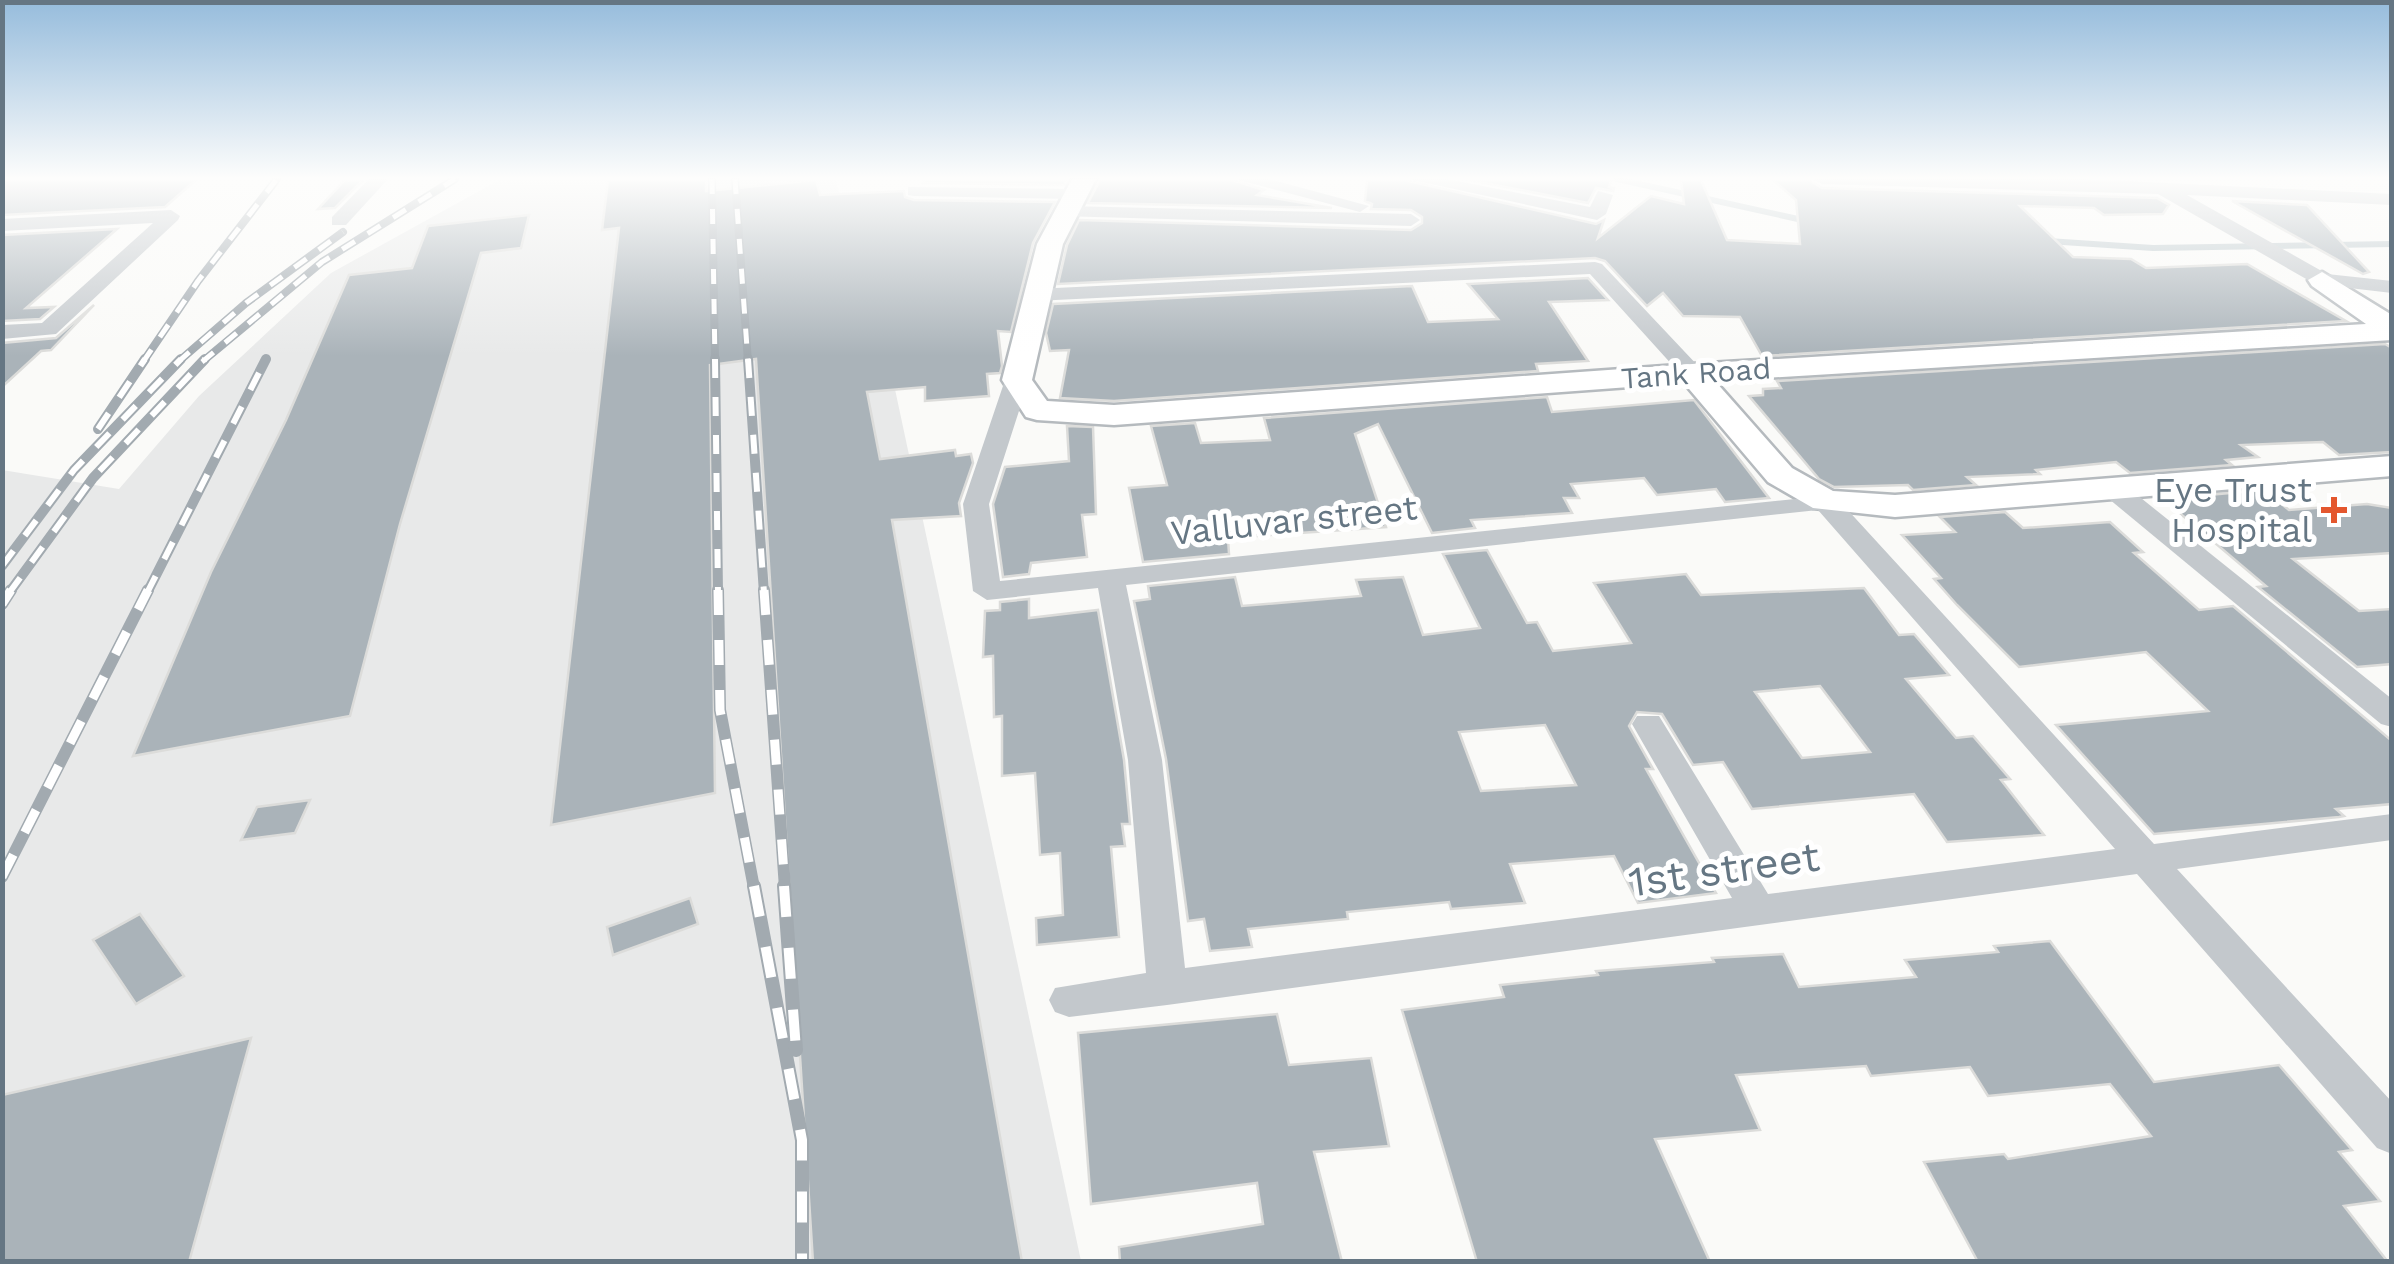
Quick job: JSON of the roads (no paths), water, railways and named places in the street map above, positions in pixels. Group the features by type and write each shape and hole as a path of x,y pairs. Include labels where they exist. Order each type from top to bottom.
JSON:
{"main road":[{"path":"1017,380 1035,295 1053,238"},
{"path":"2322,280 2392,311"},
{"path":"2322,280 2392,330"},
{"name":"Tank Road","path":"1017,380 1037,410 1114,416 1692,373 2392,330"},
{"path":"1692,373 1780,475 1825,501 1895,506 2392,466"}],"street":[{"path":"2,332 48,329 147,238"},
{"path":"1035,295 1544,238"},
{"path":"1601,238 1692,373"},
{"path":"2245,238 2322,280 2392,286"},
{"name":"Valluvar street","path":"1017,380 976,504 987,591 1825,501"},
{"path":"2112,488 2392,716"},
{"path":"1825,501 2392,1134"},
{"path":"1110,578 1145,760 1166,988"},
{"path":"1648,724 1758,910"},
{"name":"1st street","path":"1068,1000 2392,826"}],"waterway":[{"path":"2048,241 2153,248 2392,244"}],"railway":[{"path":"143,362 231,238"},
{"path":"179,361 246,303 335,238"},
{"path":"203,361 322,262 360,238"},
{"path":"713,238 715,362"},
{"path":"739,238 748,362"},
{"path":"98,429 145,359"},
{"path":"147,593 266,359"},
{"path":"715,359 718,593"},
{"path":"748,359 764,593"},
{"path":"2,566 74,470 179,361"},
{"path":"10,592 93,478 203,361"},
{"path":"2,877 148,590"},
{"path":"718,590 720,710 754,888"},
{"path":"764,590 785,888"},
{"path":"2,604 10,592"},
{"path":"754,886 802,1140 802,1262"},
{"path":"784,886 796,1050"}],"place":[{"name":"Eye Trust Hospital","path":"2334,510"}]}
